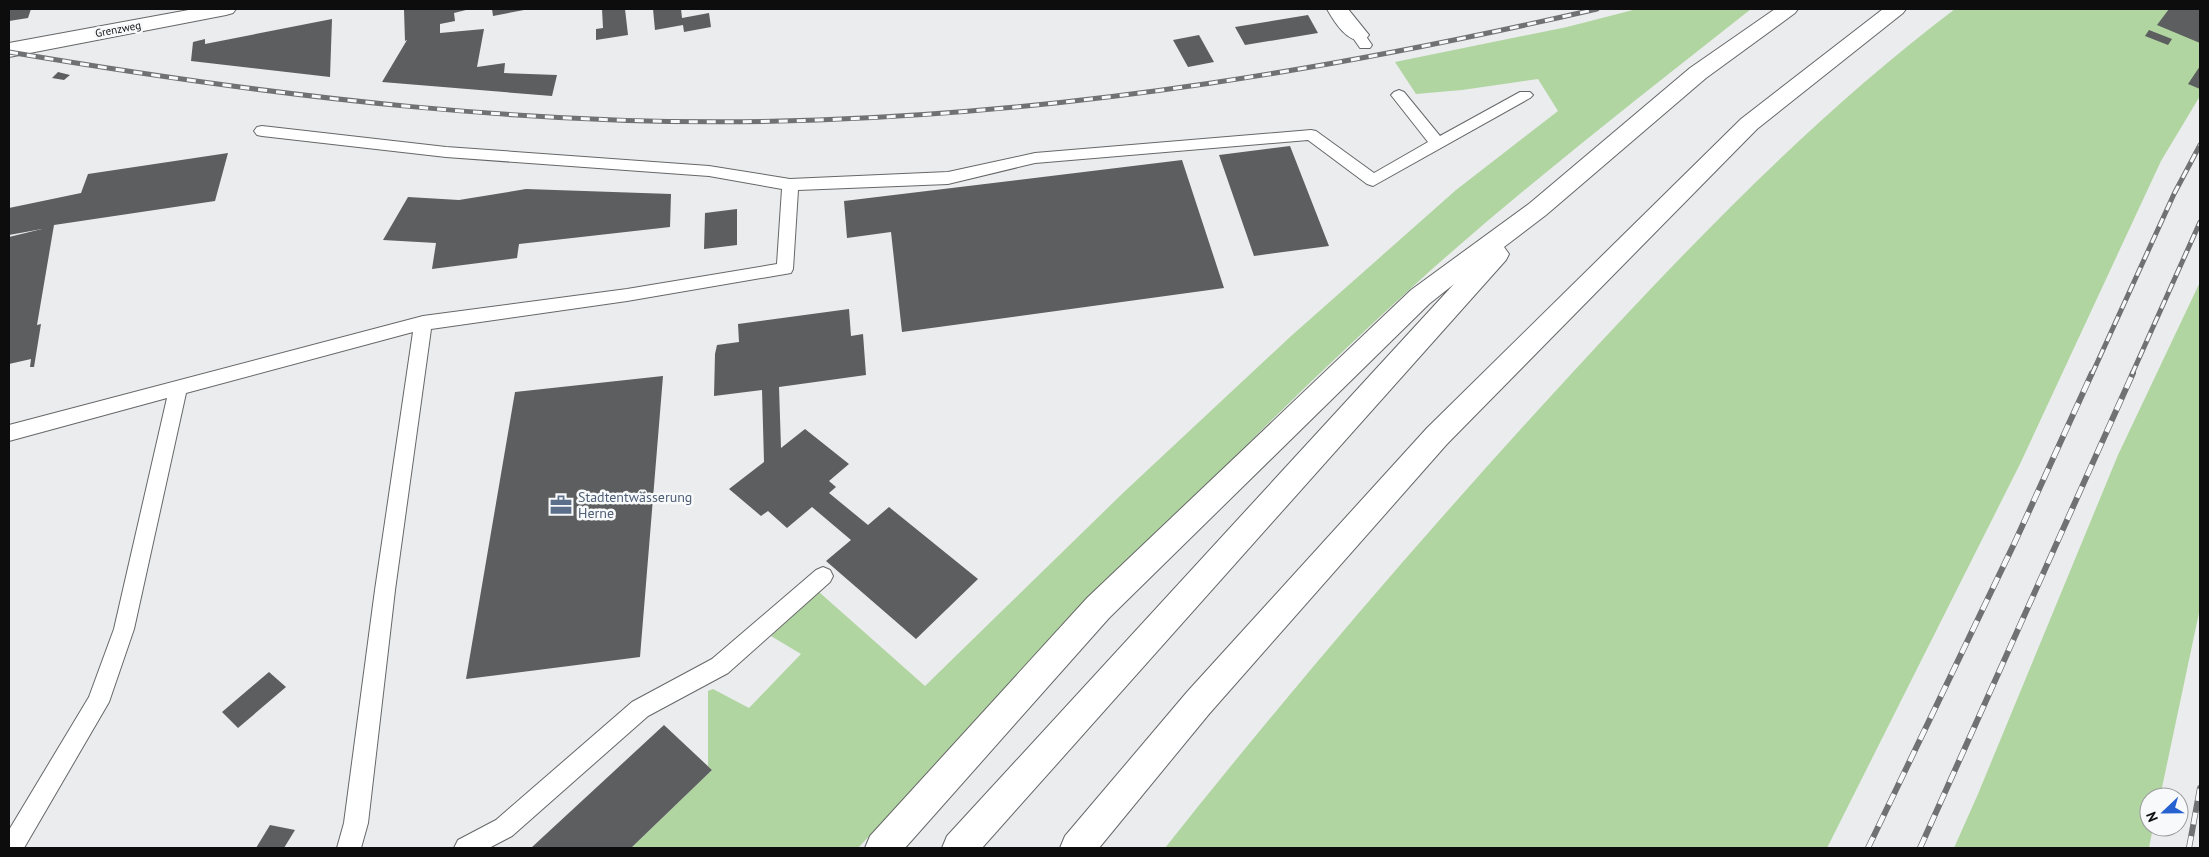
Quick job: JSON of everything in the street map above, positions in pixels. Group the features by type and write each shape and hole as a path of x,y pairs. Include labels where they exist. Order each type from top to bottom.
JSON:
{"main road":[{"name":"Grenzweg","path":"9,50 226,9"},
{"path":"1337,9 1362,40"},
{"path":"882,848 1105,601 1420,297 1538,209 1698,73 1788,9"},
{"path":"1077,848 1198,704 1437,436 1748,124 1896,9"},
{"path":"959,848 1538,209"}],"lane":[{"path":"1399,95 1438,144"},
{"path":"262,131 446,152 709,171 790,185 948,178 1035,158 1311,135 1373,180 1525,95"},
{"path":"9,434 423,323 785,269 790,185"},
{"path":"349,848 356,823 385,590 423,323"},
{"path":"11,848 98,702 124,628 178,389"},
{"path":"466,848 504,828 640,710 720,666 823,576"}],"green space":[{"path":"1637,9 1751,9 1509,203 1431,270 1352,343 1160,532 858,848 631,848 712,770 708,766 708,691 713,689 749,708 801,654 771,636 819,592 925,686 1124,492 1290,337 1456,190 1558,111 1538,79 1462,90 1416,94 1395,62 1567,27"},
{"path":"1955,9 2200,9 2200,96 2161,161 2020,464 1827,848 1165,848 1364,606 1520,430 1663,276 1709,228 1804,136 1853,92"},
{"path":"2200,282 2200,608 2162,787 2139,787 2139,837 2151,837 2149,848 1954,848 1978,794 2118,455"}],"building":[{"path":"9,9 31,9 28,18 9,21"},
{"path":"470,9 454,13 455,21 440,24 440,33 484,29 477,67 505,63 504,73 557,75 552,96 382,82 407,40 405,41 404,10"},
{"path":"492,9 524,9 524,10 493,16"},
{"path":"602,9 625,9 628,35 596,40 596,29 603,28"},
{"path":"653,9 681,9 682,18 709,13 711,27 684,32 683,25 655,30"},
{"path":"2169,9 2200,9 2200,43 2157,25"},
{"path":"1308,15 1318,33 1245,45 1235,27"},
{"path":"332,19 330,77 191,61 193,42 205,39 205,44"},
{"path":"2149,30 2172,39 2168,45 2145,36"},
{"path":"1199,35 1214,62 1188,67 1173,40"},
{"path":"2200,66 2200,89 2188,84"},
{"path":"58,72 70,75 64,80 52,78"},
{"path":"1290,146 1329,246 1254,256 1219,155"},
{"path":"228,153 215,201 54,225 37,325 41,324 34,367 30,367 31,359 9,364 9,237 42,229 9,235 9,208 81,193 88,174"},
{"path":"1182,160 1224,288 902,332 891,232 847,238 844,201"},
{"path":"526,189 671,194 670,227 519,244 517,258 432,269 436,243 383,240 408,197 459,200"},
{"path":"737,209 737,245 704,249 705,213"},
{"path":"849,309 851,336 863,334 866,375 779,387 781,448 805,429 849,464 829,481 836,487 829,493 868,525 889,507 978,579 916,639 826,561 851,540 812,507 787,528 768,511 761,516 729,489 764,462 762,390 714,396 717,345 739,342 738,324"},
{"path":"663,376 640,657 466,679 515,392"},
{"path":"269,672 286,687 238,728 222,712"},
{"path":"664,725 712,770 631,848 531,848"},
{"path":"270,825 295,830 284,848 256,848"}],"railway":[{"path":"9,52 210,83 412,107 614,120 716,122 818,120 1015,107 1210,83 1404,50 1597,9"},
{"path":"2092,374 2174,194 2200,145"},
{"path":"2132,374 2200,222"},
{"path":"1868,848 2014,544 2092,373"},
{"path":"1920,848 2133,373"},
{"path":"2189,848 2200,788"}],"place":[{"name":"Stadtentwässerung Herne","path":"561,505"}]}
